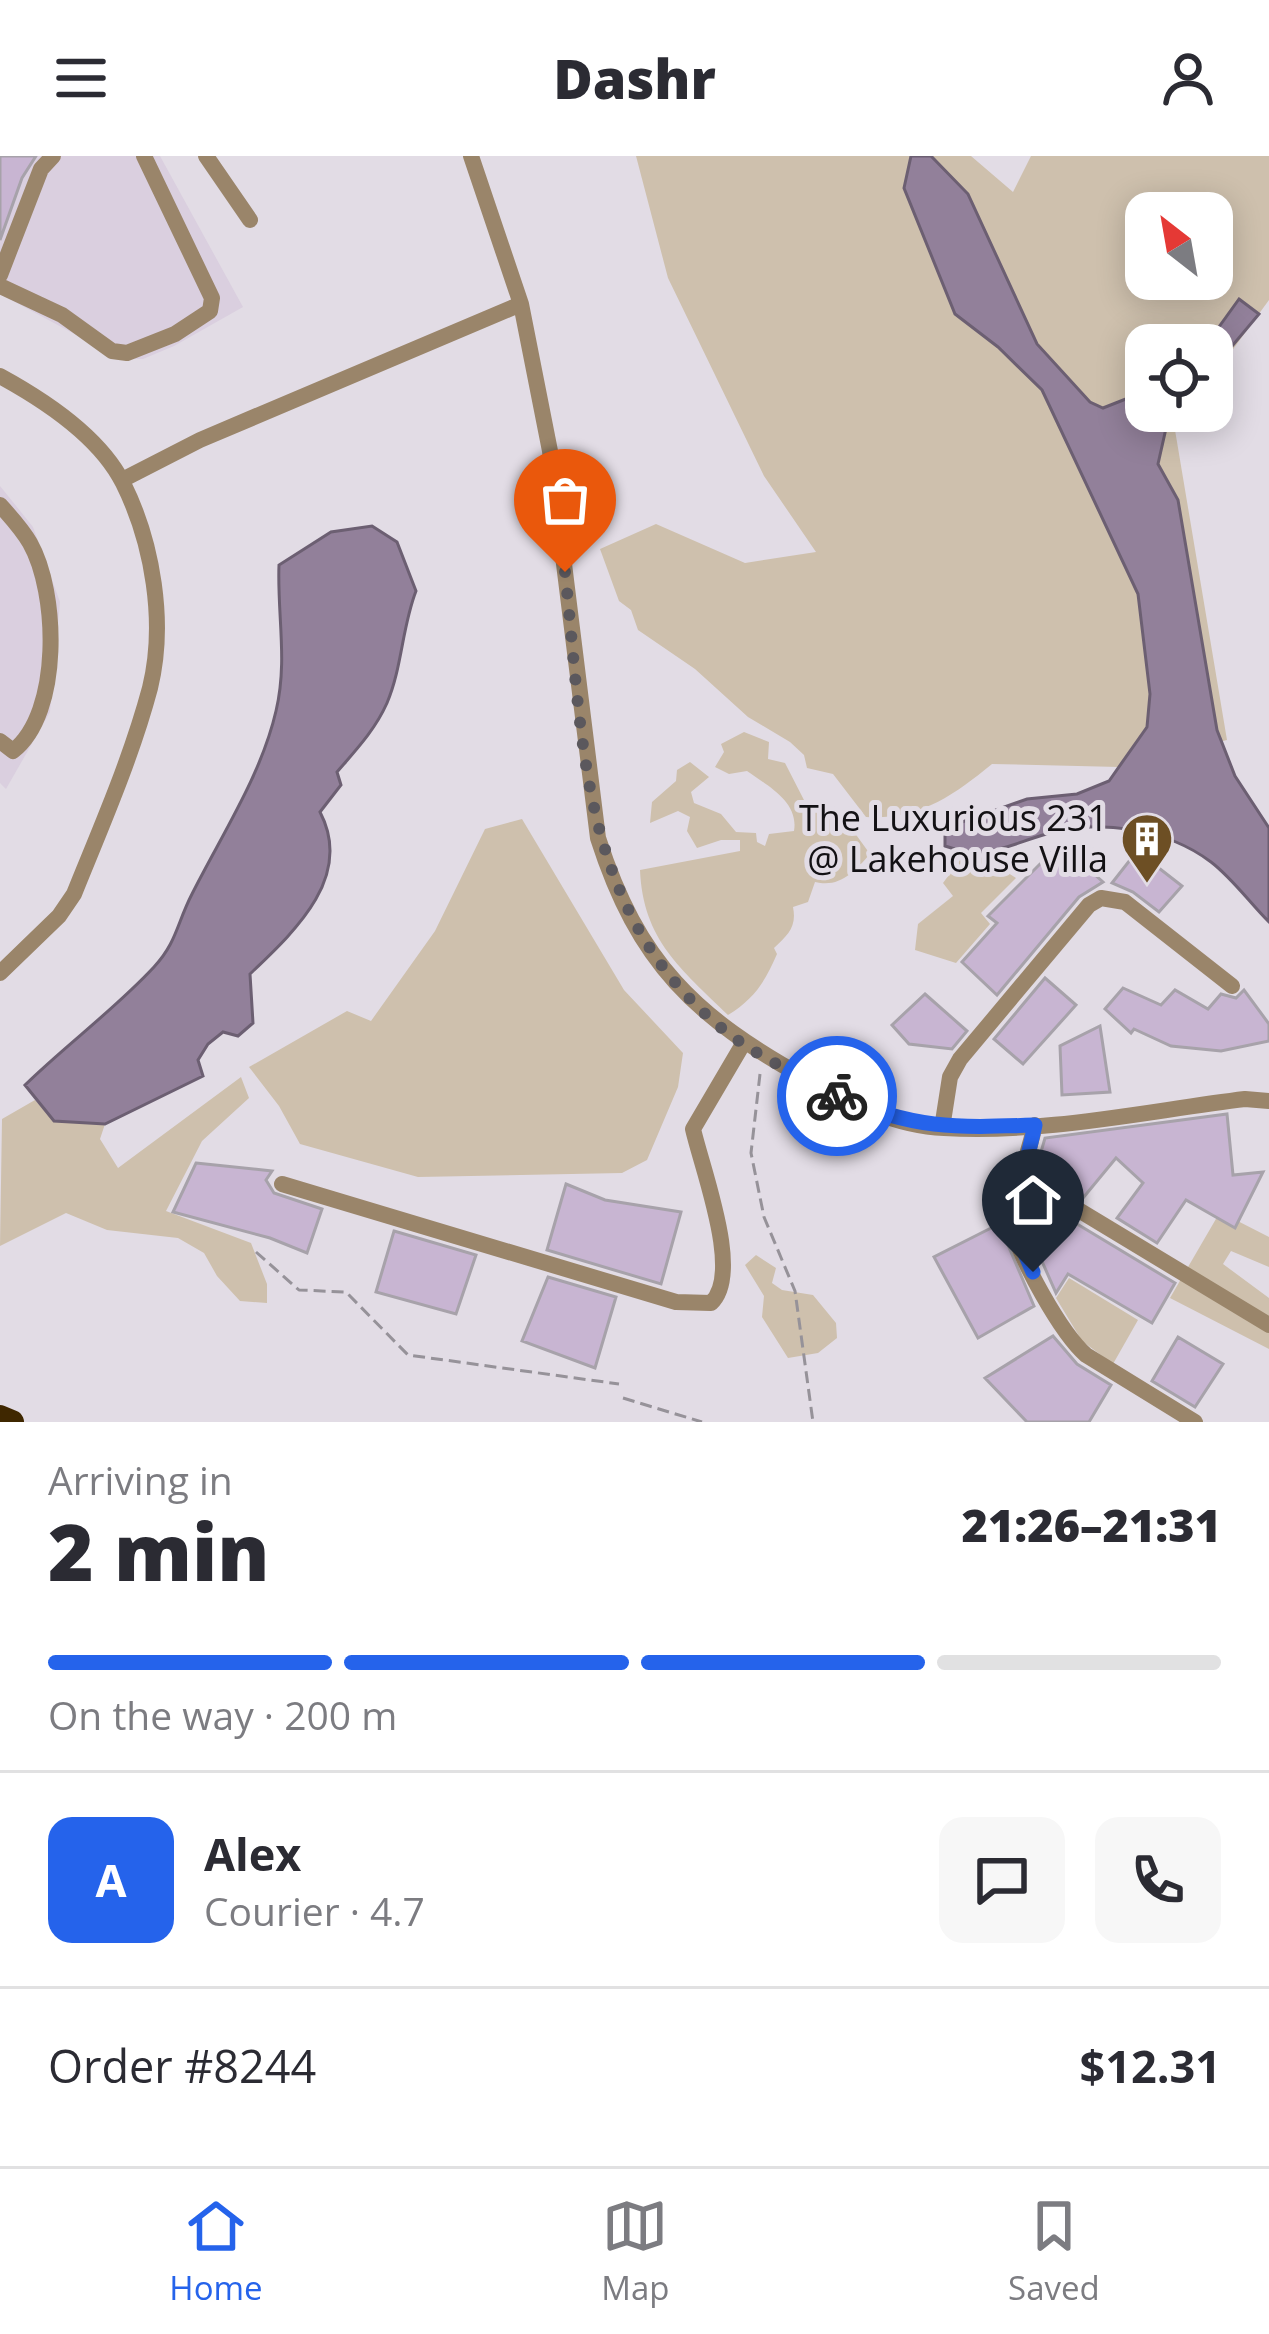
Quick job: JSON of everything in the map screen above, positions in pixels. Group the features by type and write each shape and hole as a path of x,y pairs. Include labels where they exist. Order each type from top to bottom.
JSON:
{"highway":[{"path":"0,1418 12,1422"}],"street":[{"path":"0,275 41,169 53,156"},
{"path":"0,286 62,315 112,351 142,348 210,311 212,298 144,156"},
{"path":"206,156 250,220"},
{"path":"471,156 521,304 550,451 598,838 614,886 670,980 743,1044 887,1118 942,1129 1035,1125 1245,1099 1269,1101"},
{"path":"122,480 200,440 521,304"},
{"path":"0,376 57,412 122,480 147,553 157,611 151,683 74,895 0,974"},
{"path":"0,505 31,544 46,584 52,625 45,692 31,727 13,751 0,741"},
{"path":"942,1129 950,1077 960,1059 1089,905 1101,898 1125,902 1232,986"},
{"path":"282,1184 676,1302 711,1303 721,1294 725,1277 723,1251 693,1129 743,1044"},
{"path":"1035,1125 1012,1224 1073,1343 1195,1422"},
{"path":"1024,1177 1269,1324"}],"path":[{"path":"760,1074 751,1153 764,1217 795,1291 813,1422"},
{"path":"256,1252 299,1290 346,1292 408,1355 619,1384"},
{"path":"623,1398 702,1422"}],"shaded area":[{"path":"0,156 160,156 243,307 174,346 143,359 121,359 0,294"},
{"path":"636,156 971,156 1013,192 1031,156 1269,156 1269,300 1233,349 1233,324 1125,324 1125,432 1175,432 1227,740 1119,767 992,764 934,804 903,814 866,817 833,774 807,768 804,755 790,742 748,717 695,669 638,630 631,610 619,601 600,549 656,524 745,563 816,552 764,476 668,278"},
{"path":"911,156 931,156 968,194 1037,344 1090,402 1103,408 1125,399 1125,432 1165,432 1158,464 1178,500 1217,730 1235,776 1269,828 1269,922 1211,862 1152,834 1085,827 983,852 945,846 945,828 1027,799 1077,794 1109,781 1147,727 1150,694 1138,594 1042,390 955,314 904,188"},
{"path":"1239,299 1259,314 1233,345 1233,324 1221,324"},
{"path":"0,486 33,527 60,602 50,712 6,789 0,783"},
{"path":"372,526 397,542 416,591 396,676 382,713 337,772 341,785 320,812 329,836 330,859 315,901 250,974 253,1023 238,1036 223,1032 208,1044 198,1060 203,1076 105,1124 54,1121 25,1085 162,958 261,759 276,711 281,674 279,565 331,532"},
{"path":"744,732 769,742 768,759 785,763 805,802 849,825 870,854 839,881 815,882 808,902 793,907 792,925 774,948 777,954 763,981 728,1015 680,967 657,935 648,916 640,870 740,851 740,840 697,848 687,831 690,817 678,811 650,823 652,802 676,781 677,770 690,762 709,777 691,792 694,803 721,814 736,832 756,833 757,842 765,846 769,834 794,831 792,812 772,789 747,771 729,774 715,767 724,752 721,744"},
{"path":"522,819 624,990 683,1053 678,1087 647,1160 622,1173 418,1177 300,1144 249,1067 347,1011 371,1021 435,931 485,829"},
{"path":"963,856 972,861 983,857 1016,878 981,913 990,924 956,963 915,950 918,924 953,896 943,883"},
{"path":"241,1077 249,1098 202,1141 166,1211 251,1243 267,1284 267,1303 240,1301 204,1253 178,1238 107,1230 66,1213 0,1246 2,1119 35,1100 54,1121 105,1124 100,1139 118,1168"},
{"path":"1220,1212 1269,1237 1269,1267 1231,1251 1223,1264 1269,1298 1269,1349 1170,1298"},
{"path":"756,1255 776,1268 772,1283 782,1290 813,1295 836,1323 837,1338 818,1353 788,1358 762,1317 764,1296 745,1265"},
{"path":"1069,1278 1138,1320 1113,1364 1082,1341 1056,1298"}],"building":[{"path":"0,156 36,156 22,178 0,240"},
{"path":"1060,844 1103,882 1079,897 997,995 962,962 997,923 988,916"},
{"name":"The Luxurious 231 @ Lakehouse Villa","path":"1137,851 1182,886 1159,912 1112,883"},
{"path":"1045,978 1076,1005 1023,1064 994,1039"},
{"path":"1123,988 1161,1005 1175,990 1208,1009 1221,994 1236,998 1244,990 1269,1024 1269,1041 1221,1051 1171,1046 1134,1029 1131,1033 1105,1009"},
{"path":"925,994 967,1031 952,1049 909,1044 892,1025"},
{"path":"1100,1026 1110,1092 1062,1095 1060,1046"},
{"path":"1227,1114 1233,1175 1263,1172 1235,1228 1186,1200 1157,1243 1117,1218 1143,1183 1116,1158 1083,1198 1036,1169 1045,1138"},
{"path":"196,1163 272,1171 266,1180 274,1193 322,1209 307,1253 173,1212"},
{"path":"566,1184 605,1200 681,1212 661,1284 547,1250"},
{"path":"1029,1195 1175,1283 1152,1323 1068,1274 1056,1293 1025,1223"},
{"path":"999,1224 1034,1306 978,1338 934,1257"},
{"path":"394,1231 476,1255 456,1314 376,1292"},
{"path":"548,1277 616,1297 595,1368 522,1341"},
{"path":"1053,1336 1077,1364 1111,1385 1089,1422 1027,1422 985,1378"},
{"path":"1178,1337 1223,1364 1195,1407 1152,1381"}],"way so far":[{"path":"565,572 598,838 614,886 670,980 713,1021 743,1044 837,1096"}],"place":[{"name":"The Luxurious 231 @ Lakehouse Villa","path":"1147,885"}],"route":[{"path":"837,1096 887,1118 942,1129 1035,1125 1012,1212 1012,1224 1033,1272"}]}
